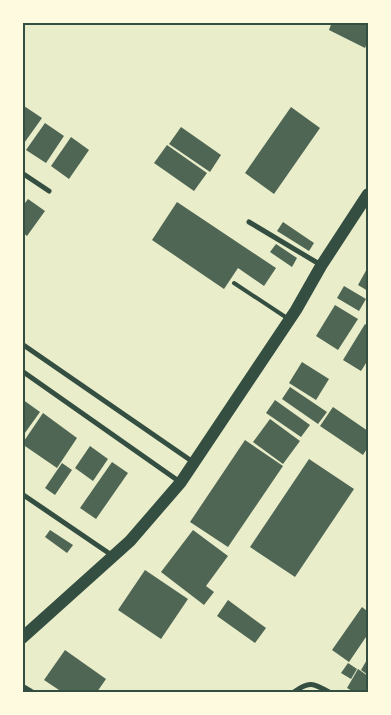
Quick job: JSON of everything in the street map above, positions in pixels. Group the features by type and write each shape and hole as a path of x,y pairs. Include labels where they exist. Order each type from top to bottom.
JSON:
{"main road":[{"path":"22,638 130,541 181,482 289,320 321,266 368,194"}],"street":[{"path":"22,173 49,191"},
{"path":"249,222 321,266"},
{"path":"22,344 195,463"},
{"path":"22,372 181,482"},
{"path":"22,494 114,556"},
{"path":"294,692 309,684 329,692"},
{"path":"22,686 32,692"}],"lane":[{"path":"234,283 289,320"}],"building":[{"path":"332,22 368,22 368,41 365,48 329,30"},
{"path":"24,106 42,118 22,146 22,108"},
{"path":"291,107 320,128 274,194 245,173"},
{"path":"45,123 64,136 46,163 26,150"},
{"path":"181,127 221,155 210,172 169,144"},
{"path":"71,137 89,150 69,179 51,166"},
{"path":"167,145 207,173 194,191 154,163"},
{"path":"28,199 45,211 27,236 22,232 22,207"},
{"path":"177,202 276,268 264,286 238,268 224,289 152,240"},
{"path":"283,222 314,243 309,251 277,231"},
{"path":"276,244 297,258 292,267 270,252"},
{"path":"368,267 368,291 358,285"},
{"path":"344,286 366,299 359,311 337,298"},
{"path":"335,305 358,319 338,350 316,336"},
{"path":"365,324 368,326 368,360 361,371 343,360"},
{"path":"302,362 329,379 316,400 289,383"},
{"path":"290,387 327,412 318,424 282,399"},
{"path":"22,399 40,412 22,437"},
{"path":"275,400 310,425 301,437 266,413"},
{"path":"333,407 368,431 368,447 363,455 320,426"},
{"path":"43,413 77,438 57,468 22,444"},
{"path":"270,419 300,441 283,464 253,442"},
{"path":"245,440 283,466 228,547 190,522"},
{"path":"90,446 108,459 93,481 75,468"},
{"path":"309,459 354,489 295,577 250,547"},
{"path":"112,462 128,473 96,519 80,508"},
{"path":"62,463 72,470 55,495 45,488"},
{"path":"50,530 73,545 67,553 45,537"},
{"path":"193,530 228,556 206,586 214,592 204,605 161,572"},
{"path":"145,570 188,599 161,639 118,610"},
{"path":"228,600 266,628 255,643 217,616"},
{"path":"362,607 367,611 368,608 368,634 349,662 332,650"},
{"path":"65,650 106,679 97,692 62,692 44,680"},
{"path":"368,658 368,675 361,670"},
{"path":"348,663 357,669 351,679 341,673"},
{"path":"358,669 368,676 368,692 354,692 347,688"}]}
